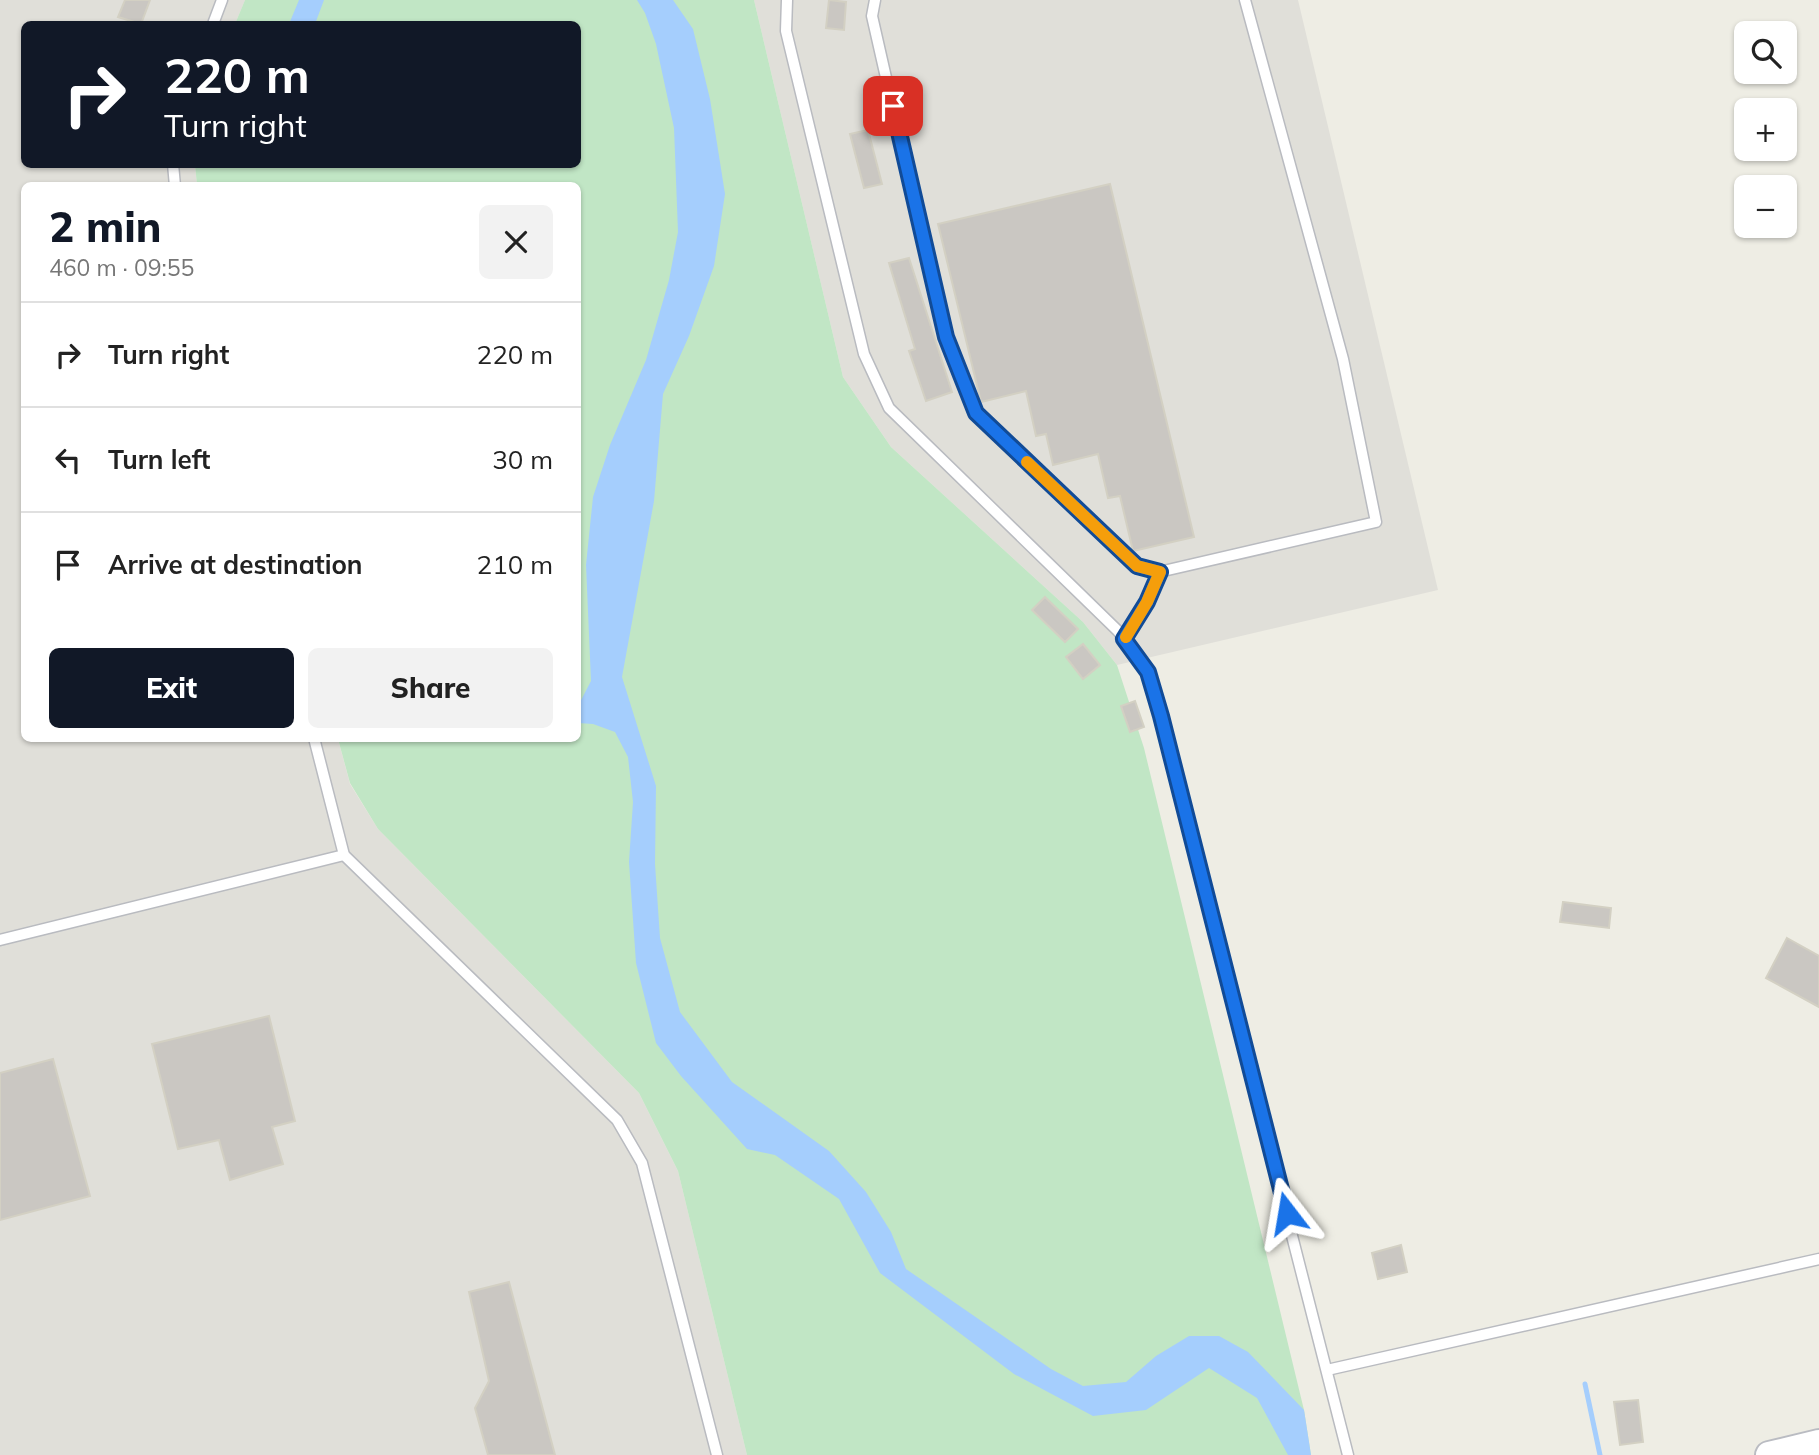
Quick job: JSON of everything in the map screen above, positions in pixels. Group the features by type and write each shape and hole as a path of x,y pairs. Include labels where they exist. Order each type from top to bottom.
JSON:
{"street":[{"path":"1769,1455 1819,1443"}],"lane":[{"path":"214,21 222,0"},
{"path":"787,0 786,31 864,354 889,408 1124,639 1148,672 1347,1453"},
{"path":"875,0 872,16 946,337 976,413 1137,566 1160,572 1376,522 1343,359 1245,0"},
{"path":"1124,639 1147,602 1160,572"},
{"path":"315,742 344,855 617,1120 642,1163 716,1455"},
{"path":"0,940 344,855"},
{"path":"1327,1370 1819,1259"}],"shaded area":[{"path":"0,0 245,0 236,21 21,21 21,168 195,168 197,182 21,182 21,742 339,742 350,784 378,829 639,1093 678,1171 747,1455 0,1455"},
{"path":"754,0 1298,0 1438,590 1117,665 1083,622 891,447 843,377"}],"green space":[{"path":"245,0 754,0 843,377 891,447 1083,622 1117,665 1144,748 1304,1410 1311,1455 747,1455 678,1171 639,1093 378,829 350,783 339,742 581,742 581,182 197,182 195,168 581,168 581,21 236,21"}],"water":[{"path":"299,0 324,0 316,21 290,21"},
{"path":"637,0 673,0 693,29 710,99 725,194 714,266 689,336 663,394 654,501 622,677 656,786 655,864 660,938 680,1012 732,1082 829,1151 866,1192 891,1232 906,1269 1051,1369 1083,1386 1126,1382 1156,1356 1189,1336 1219,1336 1248,1352 1304,1410 1311,1455 1288,1455 1257,1398 1209,1368 1146,1410 1093,1416 1014,1374 880,1273 839,1199 775,1155 747,1149 681,1076 656,1043 636,963 629,862 633,802 628,757 615,732 593,724 581,723 581,700 591,681 586,565 593,497 610,445 646,360 669,280 678,232 674,128 656,44 645,13"}],"building":[{"path":"125,0 150,0 142,21 118,17"},
{"path":"829,0 846,2 844,30 826,28"},
{"path":"868,130 882,184 864,188 850,134"},
{"path":"1110,184 1194,537 1133,551 1120,496 1108,498 1098,454 1053,465 1046,434 1036,436 1026,391 981,402 938,224"},
{"path":"909,258 952,392 926,401 909,351 915,349 889,263"},
{"path":"1045,597 1078,629 1065,642 1032,610"},
{"path":"1083,644 1100,665 1083,679 1066,657"},
{"path":"1135,701 1144,727 1130,732 1121,706"},
{"path":"1563,902 1611,908 1609,928 1560,922"},
{"path":"1787,938 1819,956 1819,1007 1766,978"},
{"path":"269,1016 295,1121 272,1127 283,1164 230,1180 219,1140 178,1149 152,1044"},
{"path":"53,1059 90,1196 0,1220 0,1073"},
{"path":"1401,1245 1407,1272 1378,1279 1372,1253"},
{"path":"509,1282 555,1455 488,1455 475,1408 489,1381 469,1292"},
{"path":"1638,1400 1643,1442 1620,1445 1614,1402"}],"waterway":[{"path":"1585,1384 1600,1455"}],"slow traffic":[{"path":"1027,462 1137,566 1160,572 1147,602 1126,637"}],"route":[{"path":"893,106 946,337 976,413 1137,566 1160,572 1147,602 1124,639 1148,672 1161,716 1287,1213"}]}
